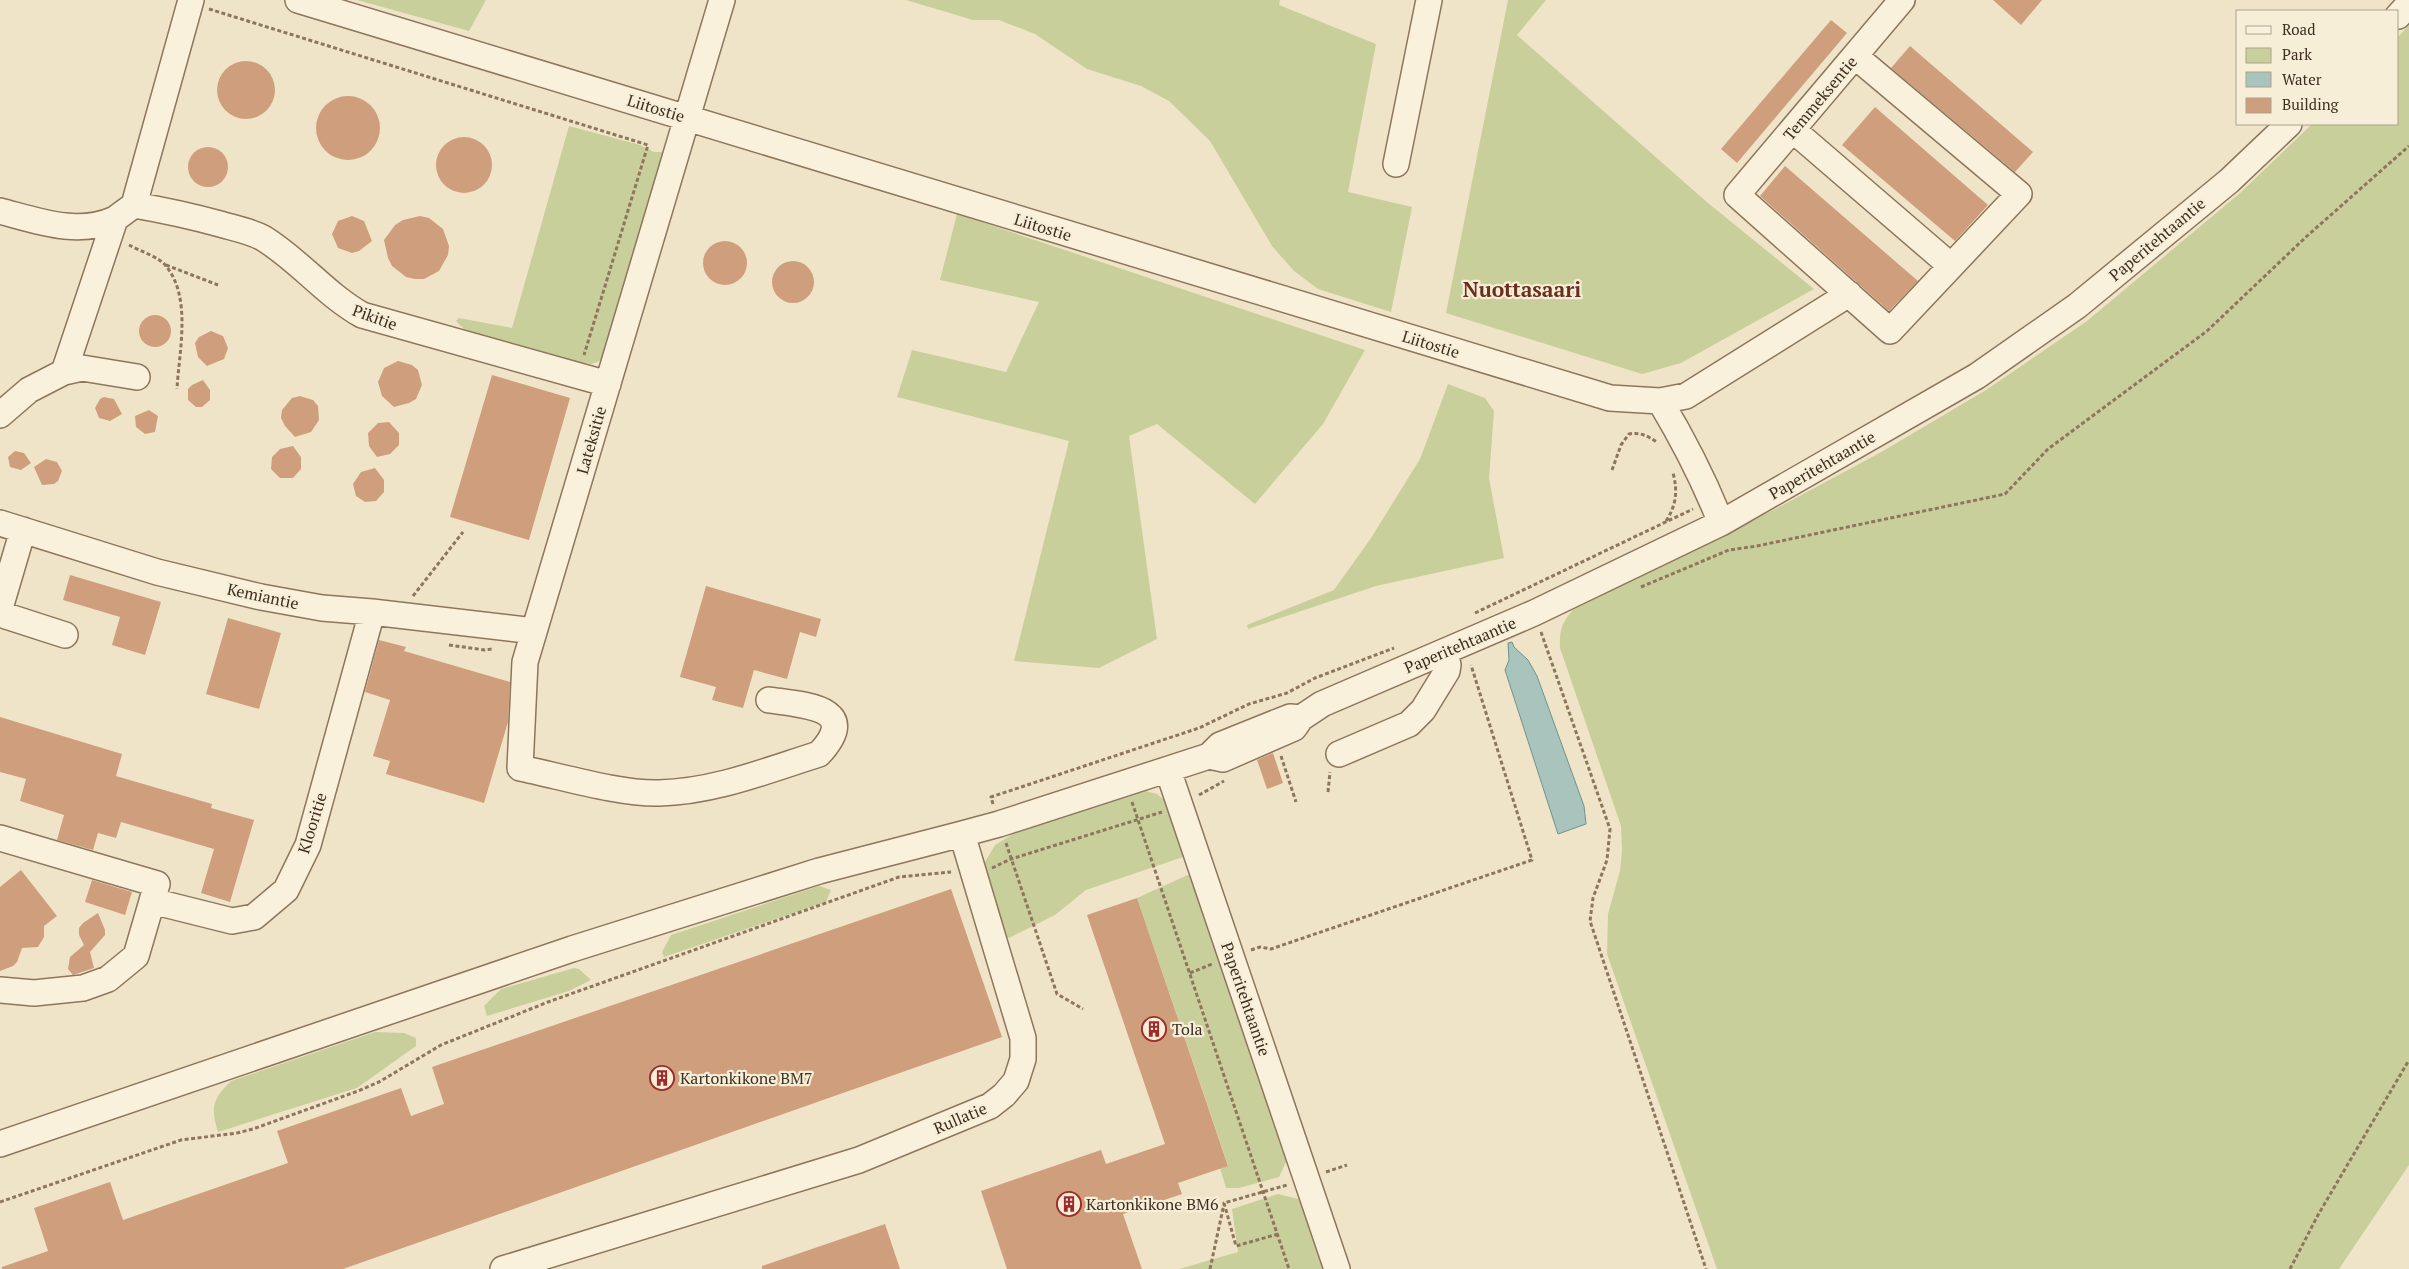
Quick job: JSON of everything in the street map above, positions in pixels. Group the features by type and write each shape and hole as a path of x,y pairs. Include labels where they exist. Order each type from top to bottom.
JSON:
{"street":[{"name":"Liitostie","path":"298,0 1610,398 1660,401 1686,396 1848,294"},
{"name":"Lateksitie","path":"722,0 686,117 596,380 527,630 520,768 620,789 658,793 702,789 819,754 832,740 834,724 830,716 820,708 770,700"},
{"path":"1396,164 1429,0"},
{"name":"Temmeksentie","path":"1848,294 1737,195 1902,0"},
{"path":"64,372 120,220 190,1"},
{"path":"2399,15 2409,4"},
{"path":"1848,294 1890,331 2019,194 1855,56"},
{"name":"Paperitehtaantie","path":"1337,1269 1168,770 1209,756 1223,759 1294,728 1301,718 1322,704 1534,613 1721,523 1978,376 2077,306 2229,181 2288,125"},
{"path":"1793,130 1951,266"},
{"path":"0,211 48,223 79,228 99,226 120,220"},
{"name":"Pikitie","path":"120,220 173,212 246,231 262,238 282,251 343,305 362,316 596,380"},
{"path":"0,416 29,390 64,372 82,368 136,377"},
{"path":"1660,401 1687,447 1721,523"},
{"path":"0,608 11,527"},
{"name":"Kemiantie","path":"11,527 157,572 261,597 322,608 527,630"},
{"name":"Klooritie","path":"152,901 232,921 254,917 286,890 308,845 372,612"},
{"path":"0,614 65,634"},
{"path":"1339,754 1409,724 1423,710 1446,672 1448,665 1444,653"},
{"path":"0,1144 572,948 819,871 999,824 1168,770"},
{"name":"Rullatie","path":"503,1269 859,1160 996,1102 1016,1081 1023,1059 1024,1038 962,834"},
{"path":"0,838 157,884 136,956 108,979 83,988 34,993 0,990"}],"path":[{"path":"190,1 648,145 582,362 596,380"},
{"path":"1637,589 1729,550 1757,546 2004,494 2048,449 2207,331 2307,236 2409,146"},
{"path":"120,220 166,265 176,284 181,311 176,389"},
{"path":"166,265 218,285"},
{"path":"1612,470 1621,445 1629,434 1638,433 1648,436 1662,450"},
{"path":"1666,522 1673,511 1677,492 1670,465"},
{"path":"398,615 463,532"},
{"path":"1534,613 1610,829 1606,860 1593,898 1590,921 1706,1269"},
{"path":"440,643 484,650 500,648 527,630"},
{"path":"1271,949 1532,860 1470,664 1477,659"},
{"path":"1281,755 1296,802"},
{"path":"0,1202 180,1140 238,1133 358,1092 379,1082 441,1045 548,1002 899,877 997,868 1012,859 1181,806 1227,780"},
{"path":"1126,783 1289,1269"},
{"path":"2290,1269 2318,1214 2409,1060"},
{"path":"1224,1203 1347,1166"},
{"path":"1224,1203 1236,1246 1278,1234"},
{"path":"1210,1269 1224,1203"}],"green space":[{"path":"357,0 486,0 469,31"},
{"path":"906,0 1280,0 1279,5 1376,44 1348,192 1412,207 1391,312 1318,289 1294,271 1272,246 1210,141 1169,101 1141,86 1087,69 1035,34 999,20 973,20"},
{"path":"1508,0 1546,0 1517,35 1708,203 1814,289 1681,363 1642,374 1446,313"},
{"path":"2409,25 2409,1165 2339,1269 1717,1269 1607,954 1608,914 1620,871 1622,851 1621,826 1560,648 1561,632 1566,619 1573,610 1781,506 1883,451 1986,390 2087,321 2240,193 2311,125 2399,125 2399,36"},
{"path":"569,126 640,145 654,152 665,152 602,360 592,364 571,361 465,330 456,321 459,318 512,328"},
{"path":"957,214 1365,350 1323,424 1255,504 1157,424 1129,436 1157,639 1099,668 1014,661 1069,441 897,397 912,350 1006,372 1039,302 940,280"},
{"path":"1448,384 1485,398 1494,411 1489,478 1504,558 1376,586 1248,629 1247,625 1334,590 1371,538 1420,459"},
{"path":"1142,790 1157,794 1168,803 1185,846 1183,857 1086,890 1055,915 1009,938 1001,933 985,883 985,862 995,845 1013,834"},
{"path":"1190,874 1289,1156 1279,1177 1239,1188 1226,1188 1220,1168 1228,1165 1137,898"},
{"path":"819,886 831,890 826,902 664,957 662,952 671,935"},
{"path":"574,968 579,969 591,980 569,991 487,1016 484,1006 501,989"},
{"path":"375,1032 404,1033 416,1038 416,1046 357,1088 218,1132 214,1116 215,1104 220,1093 231,1081"},
{"path":"1278,1194 1303,1200 1325,1269 1179,1269 1238,1252 1232,1209"}],"water":[{"path":"1512,642 1514,647 1528,660 1537,676 1584,806 1586,824 1558,834 1505,670 1509,660 1508,643"}],"building":[{"path":"1993,0 2042,0 2021,25"},
{"path":"1831,20 1847,33 1737,163 1721,149"},
{"path":"1910,46 2033,152 2015,172 1891,68"},
{"path":"246,61 257,63 270,74 275,90 273,101 262,114 246,119 235,117 222,106 217,90 219,79 230,66"},
{"path":"348,96 366,102 374,110 380,128 374,146 366,154 348,160 330,154 322,146 316,128 322,110 330,102"},
{"path":"1875,107 1988,205 1955,241 1842,145"},
{"path":"459,137 469,137 484,145 490,154 492,165 490,176 484,185 469,193 459,193 448,188 441,181 436,170 436,160 441,149 448,142"},
{"path":"204,147 212,147 219,150 225,156 228,167 225,178 219,184 212,187 204,187 197,184 191,178 188,171 188,163 191,156 197,150"},
{"path":"1785,166 1918,281 1889,311 1760,196"},
{"path":"352,216 364,221 372,241 359,251 352,253 338,248 332,234 338,221"},
{"path":"420,216 429,218 443,229 449,246 448,255 439,271 424,279 415,279 406,277 392,266 384,240 395,225 403,220"},
{"path":"721,241 729,241 741,247 747,263 741,279 729,285 721,285 709,279 703,267 703,259 709,247"},
{"path":"797,261 805,264 811,270 814,282 811,294 805,300 789,303 781,300 775,294 772,278 775,270 781,264"},
{"path":"155,315 167,319 171,331 167,343 155,347 143,343 139,331 143,319"},
{"path":"211,331 223,336 228,348 224,359 207,366 198,357 195,343 199,337"},
{"path":"398,361 412,365 418,370 422,385 416,399 394,407 382,396 378,382 384,368"},
{"path":"492,375 570,398 529,540 450,517"},
{"path":"203,380 210,390 210,400 202,407 196,407 188,400 188,389"},
{"path":"300,396 313,400 318,406 319,420 311,432 295,437 285,426 281,418 282,410 292,398"},
{"path":"104,397 114,399 122,414 110,421 99,418 95,408 100,399"},
{"path":"149,410 158,416 155,432 145,434 136,427 135,416"},
{"path":"389,422 399,433 399,445 390,454 377,457 369,446 368,433 378,423"},
{"path":"293,446 301,457 301,469 293,478 280,478 271,469 272,457 280,449"},
{"path":"15,451 24,453 31,463 21,470 10,467 8,457"},
{"path":"46,459 57,462 62,471 58,481 54,484 42,485 34,467"},
{"path":"375,468 384,480 384,492 376,501 365,502 356,496 353,484 361,472"},
{"path":"70,575 161,602 145,655 112,645 120,617 63,600"},
{"path":"706,586 821,619 816,637 800,632 787,679 754,670 743,708 712,700 716,687 680,677"},
{"path":"228,618 281,633 259,709 206,694"},
{"path":"379,640 406,647 404,651 510,682 508,722 484,803 386,774 390,761 373,756 390,700 365,692"},
{"path":"0,717 122,754 116,776 212,804 211,808 254,820 230,902 201,893 214,849 121,822 116,838 98,833 93,850 57,840 64,815 20,801 26,779 0,772"},
{"path":"1273,753 1283,783 1267,789 1257,760"},
{"path":"21,870 57,916 44,926 44,937 38,947 22,948 17,962 13,966 0,971 0,887"},
{"path":"92,880 132,892 125,915 85,902"},
{"name":"Kartonkikone BM7","path":"951,889 1002,1037 343,1269 2,1269 2,1267 48,1251 34,1208 110,1182 123,1220 288,1163 277,1131 401,1088 411,1116 444,1104 432,1067"},
{"path":"1137,898 1228,1166 1178,1183 1182,1194 1123,1214 1142,1269 1007,1269 981,1191 1101,1150 1106,1164 1165,1144 1087,915"},
{"path":"98,913 105,930 105,935 90,952 94,968 73,975 68,969 70,957 84,945 79,935 79,928"},
{"path":"885,1224 900,1269 762,1269 762,1266"}],"place":[{"name":"Tola","path":"1154,1029"},
{"name":"Kartonkikone BM7","path":"662,1078"},
{"name":"Kartonkikone BM6","path":"1069,1204"}],"district":[{"name":"Nuottasaari","path":"1522,289"}]}
